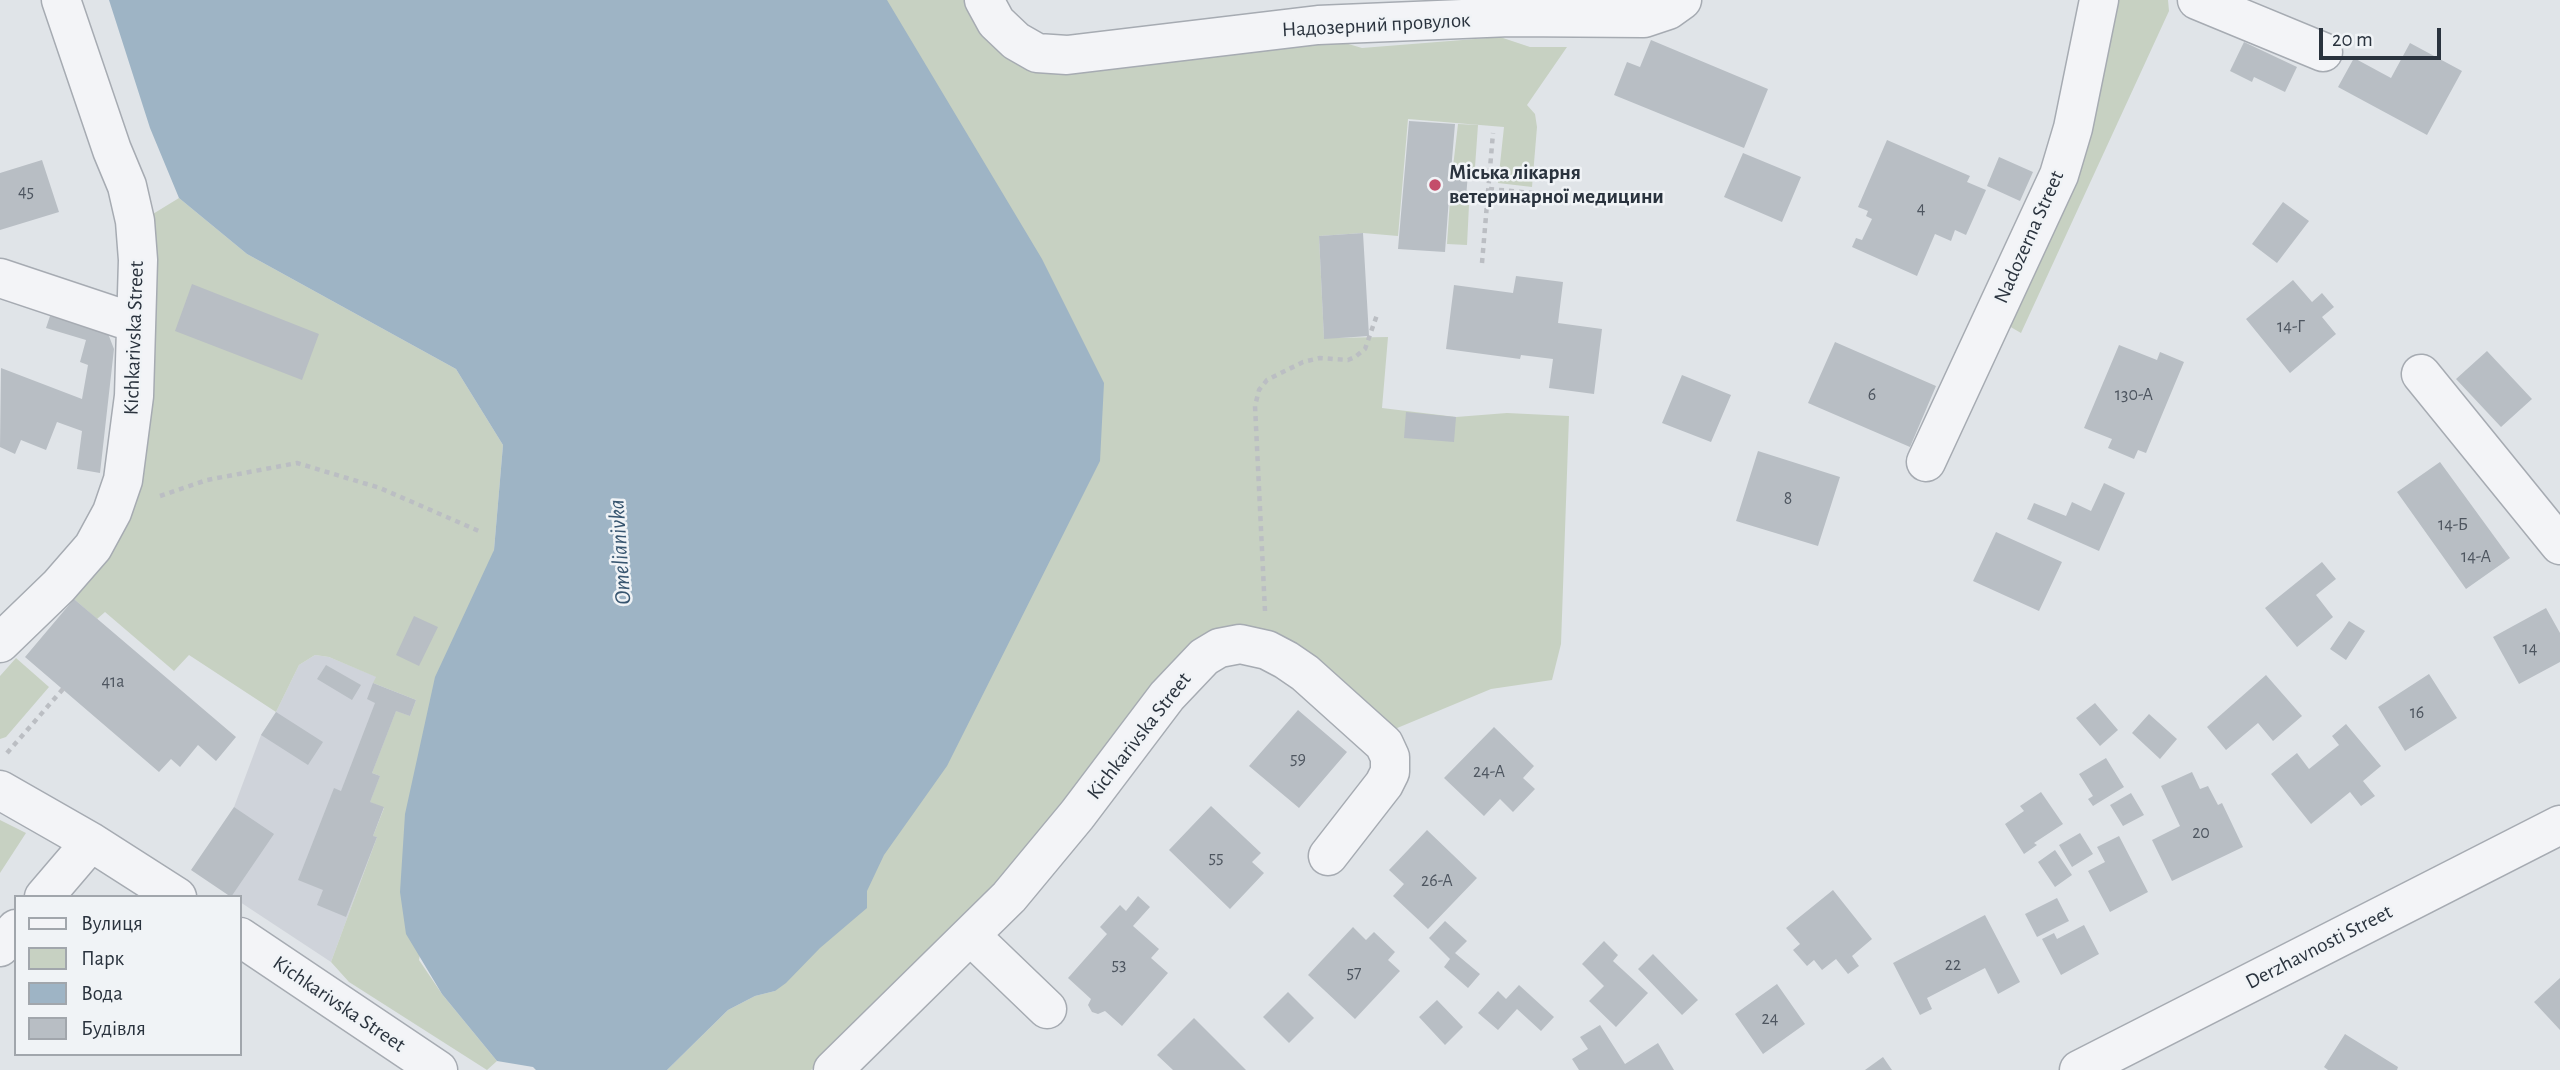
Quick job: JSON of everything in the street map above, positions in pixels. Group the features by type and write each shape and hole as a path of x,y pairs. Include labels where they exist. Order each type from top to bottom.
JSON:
{"street":[{"name":"Kichkarivska Street","path":"0,643 59,586 93,547 112,512 123,480 130,439 138,260 135,221 127,186 61,0"},
{"name":"Надозерний провулок","path":"984,0 996,22 1016,41 1037,53 1067,55 1318,25 1510,17 1644,18 1668,10 1682,0"},
{"name":"Nadozerna Street","path":"1926,462 2059,175 2073,128 2099,0"},
{"path":"2197,0 2323,52"},
{"path":"0,278 135,323"},
{"path":"2421,374 2560,545"},
{"name":"Kichkarivska Street","path":"833,1070 1009,897 1077,815 1186,674 1204,657 1219,648 1240,644 1267,650 1305,673 1384,744 1390,757 1390,772 1384,785 1328,856"},
{"path":"0,790 91,842 174,895"},
{"name":"Derzhavnosti Street","path":"2079,1070 2560,825"},
{"path":"46,895 91,842"},
{"path":"0,947 14,931"},
{"path":"971,936 1047,1009"},
{"name":"Kichkarivska Street","path":"242,938 438,1070"}],"path":[{"path":"1482,263 1493,133"},
{"path":"1489,189 1566,196"},
{"path":"1267,650 1255,406 1259,390 1267,380 1303,362 1320,358 1348,360 1355,357 1365,349 1378,312"},
{"path":"112,512 207,480 297,463 380,488 481,532"},
{"path":"7,753 62,689"}],"shaded area":[{"path":"315,655 329,657 377,677 374,684 416,700 410,716 372,773 380,776 384,807 373,835 377,837 331,962 242,903 242,895 231,895 234,807 261,735 276,712 299,665"}],"green space":[{"path":"808,0 973,0 1012,52 1321,36 1362,48 1500,37 1530,47 1567,47 1527,105 1535,114 1537,127 1532,187 1498,183 1504,127 1408,119 1398,236 1363,233 1319,236 1324,338 1388,337 1382,408 1456,417 1507,413 1569,416 1561,644 1552,680 1491,689 1390,731 1239,629 847,1041 811,1070 667,1070 728,1010 755,996 775,991"},
{"path":"2109,0 2168,0 2169,11 2021,333 2002,322"},
{"path":"1458,124 1478,125 1475,167 1453,167"},
{"path":"179,198 247,254 456,369 503,445 494,550 419,960 442,994 497,1061 487,1070 349,982 331,962 377,837 373,836 384,808 370,802 380,776 372,773 396,711 410,716 416,700 373,683 376,677 329,657 315,655 299,665 276,712 189,655 174,671 105,612 97,619 74,599 74,587 116,540 148,217"},
{"path":"1450,200 1463,201 1469,205 1467,245 1447,244"},
{"path":"16,658 49,687 6,737 0,739 0,676"},
{"path":"0,820 26,833 0,873"}],"water":[{"name":"Omelianivka","path":"109,0 887,0 1042,259 1104,383 1100,461 947,766 884,855 867,891 867,908 820,948 786,983 775,991 755,996 728,1010 667,1070 536,1070 533,1067 497,1061 442,994 406,934 400,892 405,814 435,677 494,550 503,445 456,369 247,254 179,198 150,128"}],"building":[{"path":"1651,40 1768,89 1744,148 1614,95 1627,62 1640,67"},
{"path":"2244,42 2297,67 2285,92 2254,77 2252,82 2230,71"},
{"path":"2410,43 2462,71 2427,135 2338,87 2354,58 2391,78"},
{"name":"Міська лікарня ветеринарної медицини","path":"1409,121 1455,124 1451,171 1468,173 1466,198 1449,197 1445,252 1398,249"},
{"path":"1887,140 1970,176 1967,182 1986,190 1966,235 1955,230 1951,241 1935,234 1917,276 1852,247 1856,238 1862,240 1872,219 1866,216 1868,211 1858,207"},
{"path":"1743,153 1801,177 1782,222 1724,197"},
{"path":"1999,157 2033,172 2020,201 1987,186"},
{"path":"42,160 59,212 0,230 0,173"},
{"path":"2283,202 2309,221 2277,263 2252,244"},
{"path":"1363,233 1369,336 1324,339 1319,236"},
{"path":"1516,276 1563,282 1558,323 1602,329 1594,394 1549,388 1553,359 1521,355 1520,359 1446,349 1454,285 1513,293"},
{"path":"2293,280 2312,302 2322,293 2334,307 2322,317 2336,334 2290,373 2246,319"},
{"path":"192,284 319,334 302,380 175,331"},
{"path":"50,316 107,331 114,349 100,473 77,469 82,431 57,422 46,450 21,440 15,454 0,447 1,368 82,399 88,365 80,362 86,340 46,328"},
{"path":"1835,342 1936,386 1910,447 1808,403"},
{"path":"2119,345 2157,360 2160,352 2184,362 2146,453 2138,450 2134,459 2108,448 2112,439 2084,428"},
{"path":"2487,351 2532,399 2501,427 2456,379"},
{"path":"1682,375 1731,395 1711,442 1662,423"},
{"path":"1406,412 1456,417 1454,442 1404,438"},
{"path":"1758,451 1840,477 1818,546 1736,521"},
{"path":"2440,462 2510,558 2466,589 2397,492"},
{"path":"2104,483 2125,493 2099,551 2027,519 2034,503 2066,516 2072,502 2091,511"},
{"path":"1996,532 2062,562 2039,611 1973,581"},
{"path":"2322,562 2336,579 2316,595 2333,617 2297,647 2265,608"},
{"path":"74,599 236,737 216,761 198,745 180,767 171,759 159,772 25,657"},
{"path":"2546,608 2560,633 2560,662 2519,684 2493,637"},
{"path":"414,616 438,627 419,666 396,655"},
{"path":"2349,621 2365,631 2346,660 2330,649"},
{"path":"326,665 361,685 352,700 317,679"},
{"path":"2429,674 2457,718 2405,751 2378,707"},
{"path":"2266,675 2302,716 2273,741 2258,723 2226,750 2207,727"},
{"path":"373,683 416,700 410,716 396,711 372,773 380,776 370,802 384,807 373,836 377,837 346,917 317,905 323,890 298,880 334,788 341,791 375,703 367,699"},
{"path":"2095,703 2118,730 2100,746 2076,718"},
{"path":"1298,710 1347,752 1299,808 1249,766"},
{"path":"276,712 323,742 308,765 261,735"},
{"path":"2149,714 2177,739 2160,759 2132,733"},
{"path":"2346,724 2381,766 2363,781 2375,796 2361,806 2350,792 2311,824 2271,774 2297,753 2309,769 2339,745 2332,736"},
{"path":"1494,727 1534,766 1523,778 1535,789 1513,812 1500,799 1484,816 1444,778"},
{"path":"2106,758 2124,787 2093,806 2088,799 2093,796 2079,774"},
{"path":"2192,772 2200,789 2208,786 2218,805 2222,803 2243,847 2172,881 2152,840 2180,826 2161,786"},
{"path":"2041,792 2063,824 2034,843 2037,845 2024,854 2005,824 2024,811 2020,806"},
{"path":"2131,793 2144,815 2123,826 2110,805"},
{"path":"1211,806 1261,853 1252,862 1264,873 1230,909 1169,850"},
{"path":"234,807 274,834 232,895 228,895 191,870"},
{"path":"1427,830 1477,878 1428,929 1393,896 1404,884 1389,870"},
{"path":"2080,833 2093,854 2072,867 2059,845"},
{"path":"2119,836 2148,892 2110,912 2088,871 2105,862 2097,847"},
{"path":"2055,850 2072,875 2055,887 2038,862"},
{"path":"1833,890 1872,939 1852,956 1859,966 1848,974 1836,959 1822,970 1814,960 1807,966 1793,950 1800,944 1786,928"},
{"path":"1138,896 1150,907 1133,926 1159,949 1151,958 1168,973 1122,1026 1105,1011 1098,1014 1092,1012 1088,1005 1091,999 1068,978 1107,934 1100,927 1120,905 1126,911"},
{"path":"2057,898 2069,921 2037,937 2025,914"},
{"path":"1985,915 2020,982 1998,994 1985,968 1927,998 1932,1009 1920,1015 1893,963"},
{"path":"1445,921 1467,941 1455,953 1480,974 1468,988 1444,967 1450,959 1429,938"},
{"path":"2084,925 2099,954 2061,975 2042,939 2054,933 2057,939"},
{"path":"1353,927 1366,940 1374,932 1395,952 1388,960 1400,971 1355,1019 1308,975"},
{"path":"1604,941 1618,955 1613,961 1648,993 1616,1027 1589,1001 1604,986 1582,964"},
{"path":"1653,954 1698,1000 1682,1015 1638,969"},
{"path":"2560,978 2560,1030 2534,1002"},
{"path":"1777,984 1805,1024 1763,1054 1735,1014"},
{"path":"1519,985 1554,1017 1541,1031 1517,1009 1498,1030 1478,1013 1498,991 1506,999"},
{"path":"1288,992 1314,1018 1289,1043 1263,1017"},
{"path":"1437,1000 1463,1027 1445,1045 1419,1017"},
{"path":"1194,1018 1246,1070 1173,1070 1157,1055"},
{"path":"1600,1025 1625,1064 1658,1043 1674,1070 1579,1070 1572,1059 1588,1049 1580,1037"},
{"path":"2345,1034 2398,1067 2397,1070 2328,1070 2324,1067"},
{"path":"1883,1057 1892,1070 1865,1070"}],"place":[{"name":"Міська лікарня ветеринарної медицини","path":"1435,185"}]}
